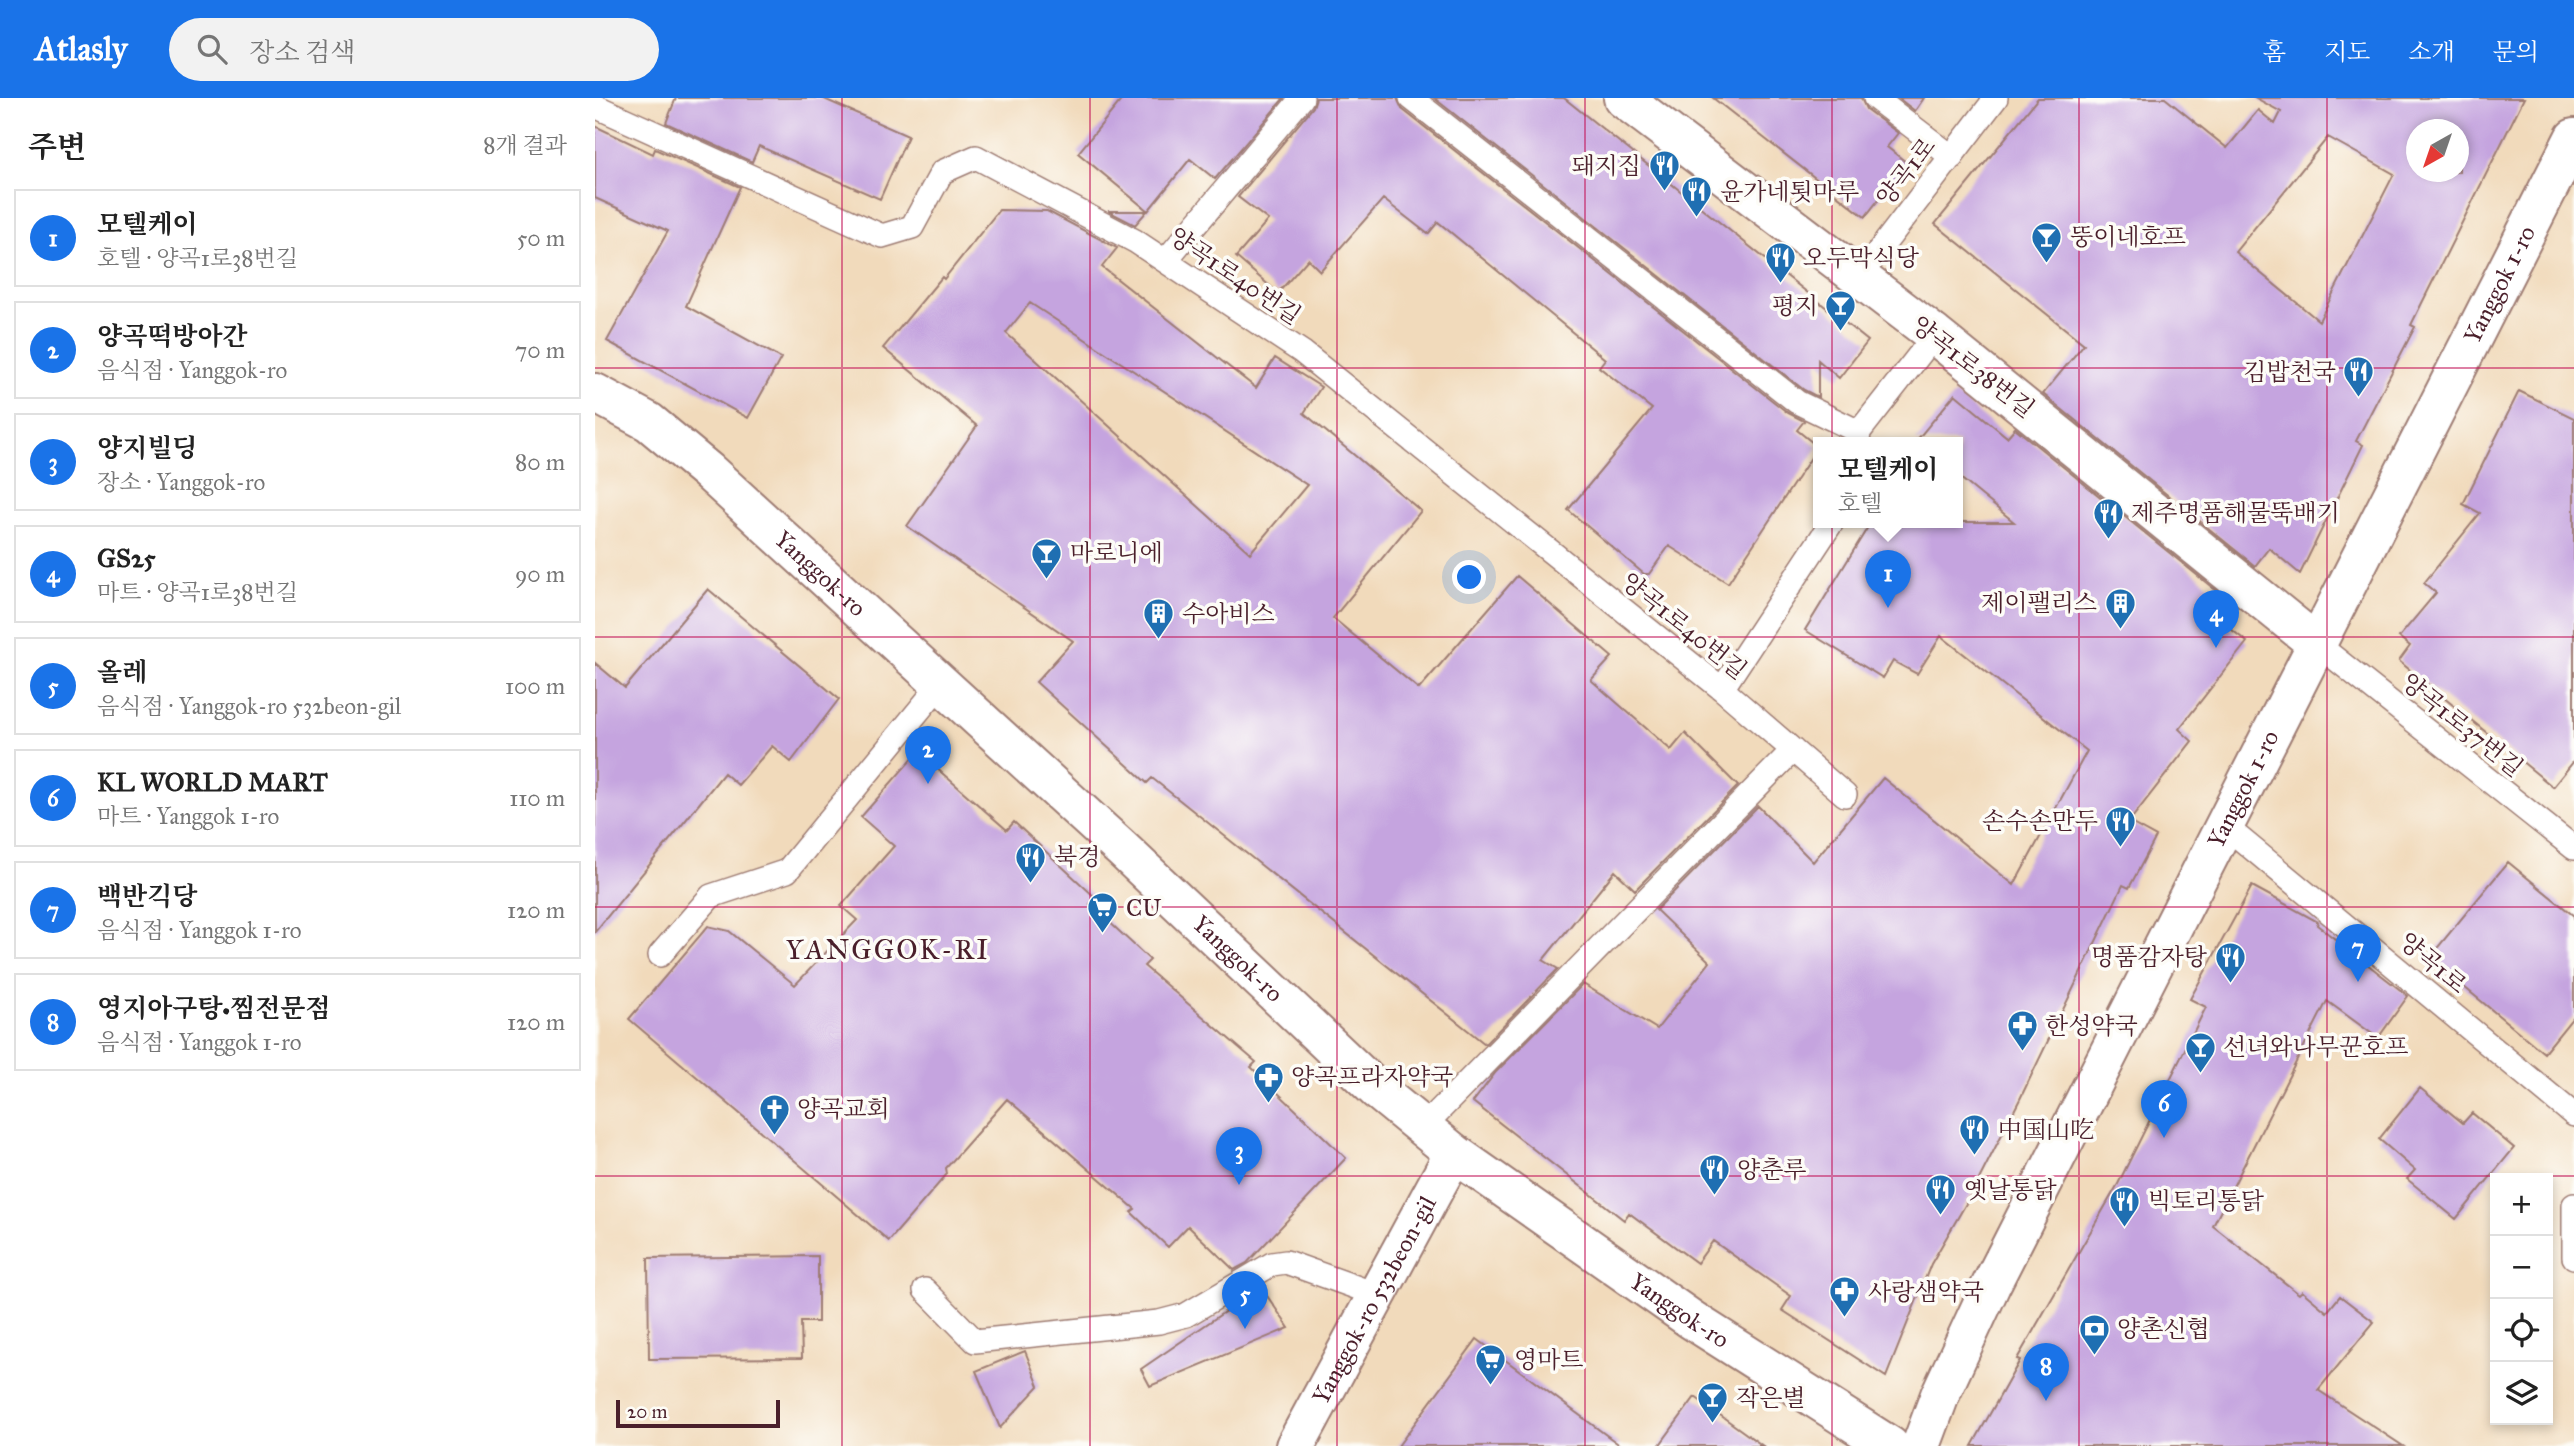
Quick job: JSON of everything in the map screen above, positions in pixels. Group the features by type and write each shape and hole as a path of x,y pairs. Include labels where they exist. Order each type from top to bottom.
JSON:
{"street":[{"name":"양곡1로38번길","path":"1623,98 1935,335 2317,644"},
{"name":"Yanggok 1-ro","path":"1921,1446 1940,1395 1991,1285 2317,644 2570,155"},
{"name":"Yanggok-ro","path":"595,393 649,422 708,471 939,686 1123,850 1377,1090 1454,1153 1692,1320 1890,1446"},
{"name":"Yanggok-ro 532beon-gil","path":"1294,1446 1454,1153"}],"lane":[{"path":"1166,260 1301,98"},
{"path":"1411,98 1797,402 1858,437 1935,335"},
{"path":"1875,98 1952,157"},
{"name":"양곡1로","path":"1858,278 1996,98"},
{"name":"양곡1로40번길","path":"595,106 882,236 912,227 942,172 976,157 1166,260 1302,352 1722,689 1845,795"},
{"path":"1722,689 1828,528"},
{"name":"양곡1로37번길","path":"2317,644 2574,848"},
{"path":"660,954 711,896 787,872 939,686"},
{"path":"1423,1127 1793,750"},
{"name":"양곡1로","path":"2225,826 2574,1115"},
{"path":"2574,1205 2574,1257"},
{"path":"925,1290 975,1341 1159,1322 1186,1315 1272,1264 1286,1262 1375,1294"}],"building":[{"path":"676,98 822,98 908,136 880,199 759,146 752,162 666,123"},
{"path":"1123,98 1284,98 1215,179 1190,159 1148,211 1078,153"},
{"path":"1316,98 1397,98 1402,109 1788,413 1804,421 1797,430 1813,443 1813,455 1728,583 1669,546 1649,574 1644,574 1568,510 1652,409 1599,367 1605,359 1438,222 1428,234 1383,199 1320,271 1308,259 1278,293 1236,257 1268,220 1238,197 1313,107"},
{"path":"1434,98 1564,98 1868,341 1839,378 1818,360 1818,397 1804,390"},
{"path":"1713,98 1861,98 1866,109 1898,133 1887,147 1907,163 1865,217"},
{"path":"1898,98 1924,98 1915,111"},
{"path":"2038,98 2165,98 2227,148 2258,110 2275,124 2281,112 2256,98 2524,98 2411,325 2415,327 2356,441 2363,445 2300,574 2269,548 2255,566 2043,394 2084,344 1935,224","holes":["2328,137 2394,174 2319,321 2235,252"]},
{"path":"595,126 653,154 655,149 740,187 686,306 781,358 748,418 607,341 668,231 595,198"},
{"path":"999,210 1047,211 1117,248 1102,267 1256,388 1275,358 1321,387 1304,413 1421,511 1333,618 1419,689 1517,576 1612,657 1591,680 1671,750 1685,733 1738,786 1635,890 1615,871 1543,960 1558,969 1485,1044 1152,778 1147,783 1036,682 1073,641 907,526 977,426 883,348 942,277 944,279","holes":["1030,303 1307,485 1250,553 1006,333"]},
{"path":"1108,211 1147,211 1135,225"},
{"path":"2519,391 2574,418 2574,761 2553,787 2399,661 2410,646 2399,637 2436,593 2424,583 2480,513 2463,504"},
{"path":"1955,394 2007,437 2015,428 2229,601 2216,617 2247,642 2179,729 2192,741 2129,822 2156,837 2129,888 2123,885 2020,1099 1971,1195 1931,1264 1886,1377 1782,1310 1791,1296 1713,1241 1697,1263 1629,1213 1624,1220 1473,1102 1496,1072 1583,984 1657,1029 1710,962 1656,910 1758,806 1813,862 1883,778 2014,885 2087,751 1941,636 1917,674 1893,661 1883,678 1805,630 1867,528 1963,528 1963,522 2014,522 1963,480 1963,437 1919,437"},
{"path":"708,589 839,699 791,762 772,746 738,785 724,773 595,932 595,663 625,688"},
{"path":"918,752 1007,830 1014,822 1096,898 1090,904 1150,960 1144,966 1256,1062 1251,1067 1346,1158 1247,1263 1234,1270 1188,1226 1168,1247 1131,1212 1135,1209 1007,1099 946,1168 947,1174 889,1241 629,1019 708,926 729,931 795,985 857,920 841,906 894,846 861,817"},
{"path":"2508,862 2574,916 2574,1016 2544,1053 2429,958"},
{"path":"2252,886 2318,922 2317,925 2408,996 2378,1038 2327,1001 2213,1226 2299,1294 2302,1291 2327,1312 2340,1296 2374,1322 2318,1390 2403,1446 1972,1446 2020,1360 2017,1359 2118,1184 2206,1007 2190,999"},
{"path":"2420,1088 2463,1123 2472,1113 2514,1148 2494,1173 2490,1173 2490,1177 2456,1219 2407,1179 2415,1170 2379,1139"},
{"path":"818,1256 818,1322 801,1322 802,1358 649,1359 648,1258"},
{"path":"1261,1287 1289,1328 1150,1386 1141,1369"},
{"name":"영마트","path":"1477,1339 1621,1446 1398,1446"},
{"path":"1025,1351 1039,1386 1000,1428 976,1371"},
{"path":"1695,1397 1763,1446 1659,1446"}],"place":[{"name":"돼지집","path":"1664,193"},
{"name":"윤가네툇마루","path":"1697,219"},
{"name":"뚱이네호프","path":"2047,264"},
{"name":"오두막식당","path":"1780,285"},
{"name":"평지","path":"1841,333"},
{"name":"김밥천국","path":"2359,399"},
{"name":"제주명품해물뚝배기","path":"2108,540"},
{"name":"마로니에","path":"1047,580"},
{"name":"모텔케이","path":"1888,608"},
{"name":"제이팰리스","path":"2120,630"},
{"name":"수아비스","path":"1159,641"},
{"name":"GS25","path":"2216,648"},
{"name":"양곡떡방아간","path":"928,784"},
{"name":"손수손만두","path":"2121,848"},
{"name":"북경","path":"1031,884"},
{"name":"CU","path":"1103,935"},
{"name":"백반긱당","path":"2358,982"},
{"name":"명품감자탕","path":"2230,984"},
{"name":"한성약국","path":"2022,1053"},
{"name":"선녀와나무꾼호프","path":"2200,1074"},
{"name":"양곡프라자약국","path":"1268,1104"},
{"name":"양곡교회","path":"774,1136"},
{"name":"KL WORLD MART","path":"2164,1138"},
{"name":"中国山吃","path":"1975,1157"},
{"name":"양지빌딩","path":"1239,1185"},
{"name":"양춘루","path":"1714,1197"},
{"name":"옛날통닭","path":"1941,1217"},
{"name":"빅토리통닭","path":"2125,1228"},
{"name":"사랑샘약국","path":"1845,1319"},
{"name":"올레","path":"1245,1329"},
{"name":"양촌신협","path":"2094,1356"},
{"name":"영마트","path":"1491,1387"},
{"name":"영지아구탕•찜전문점","path":"2046,1401"},
{"name":"작은별","path":"1713,1425"}],"district":[{"name":"YANGGOK-RI","path":"888,949"}]}
